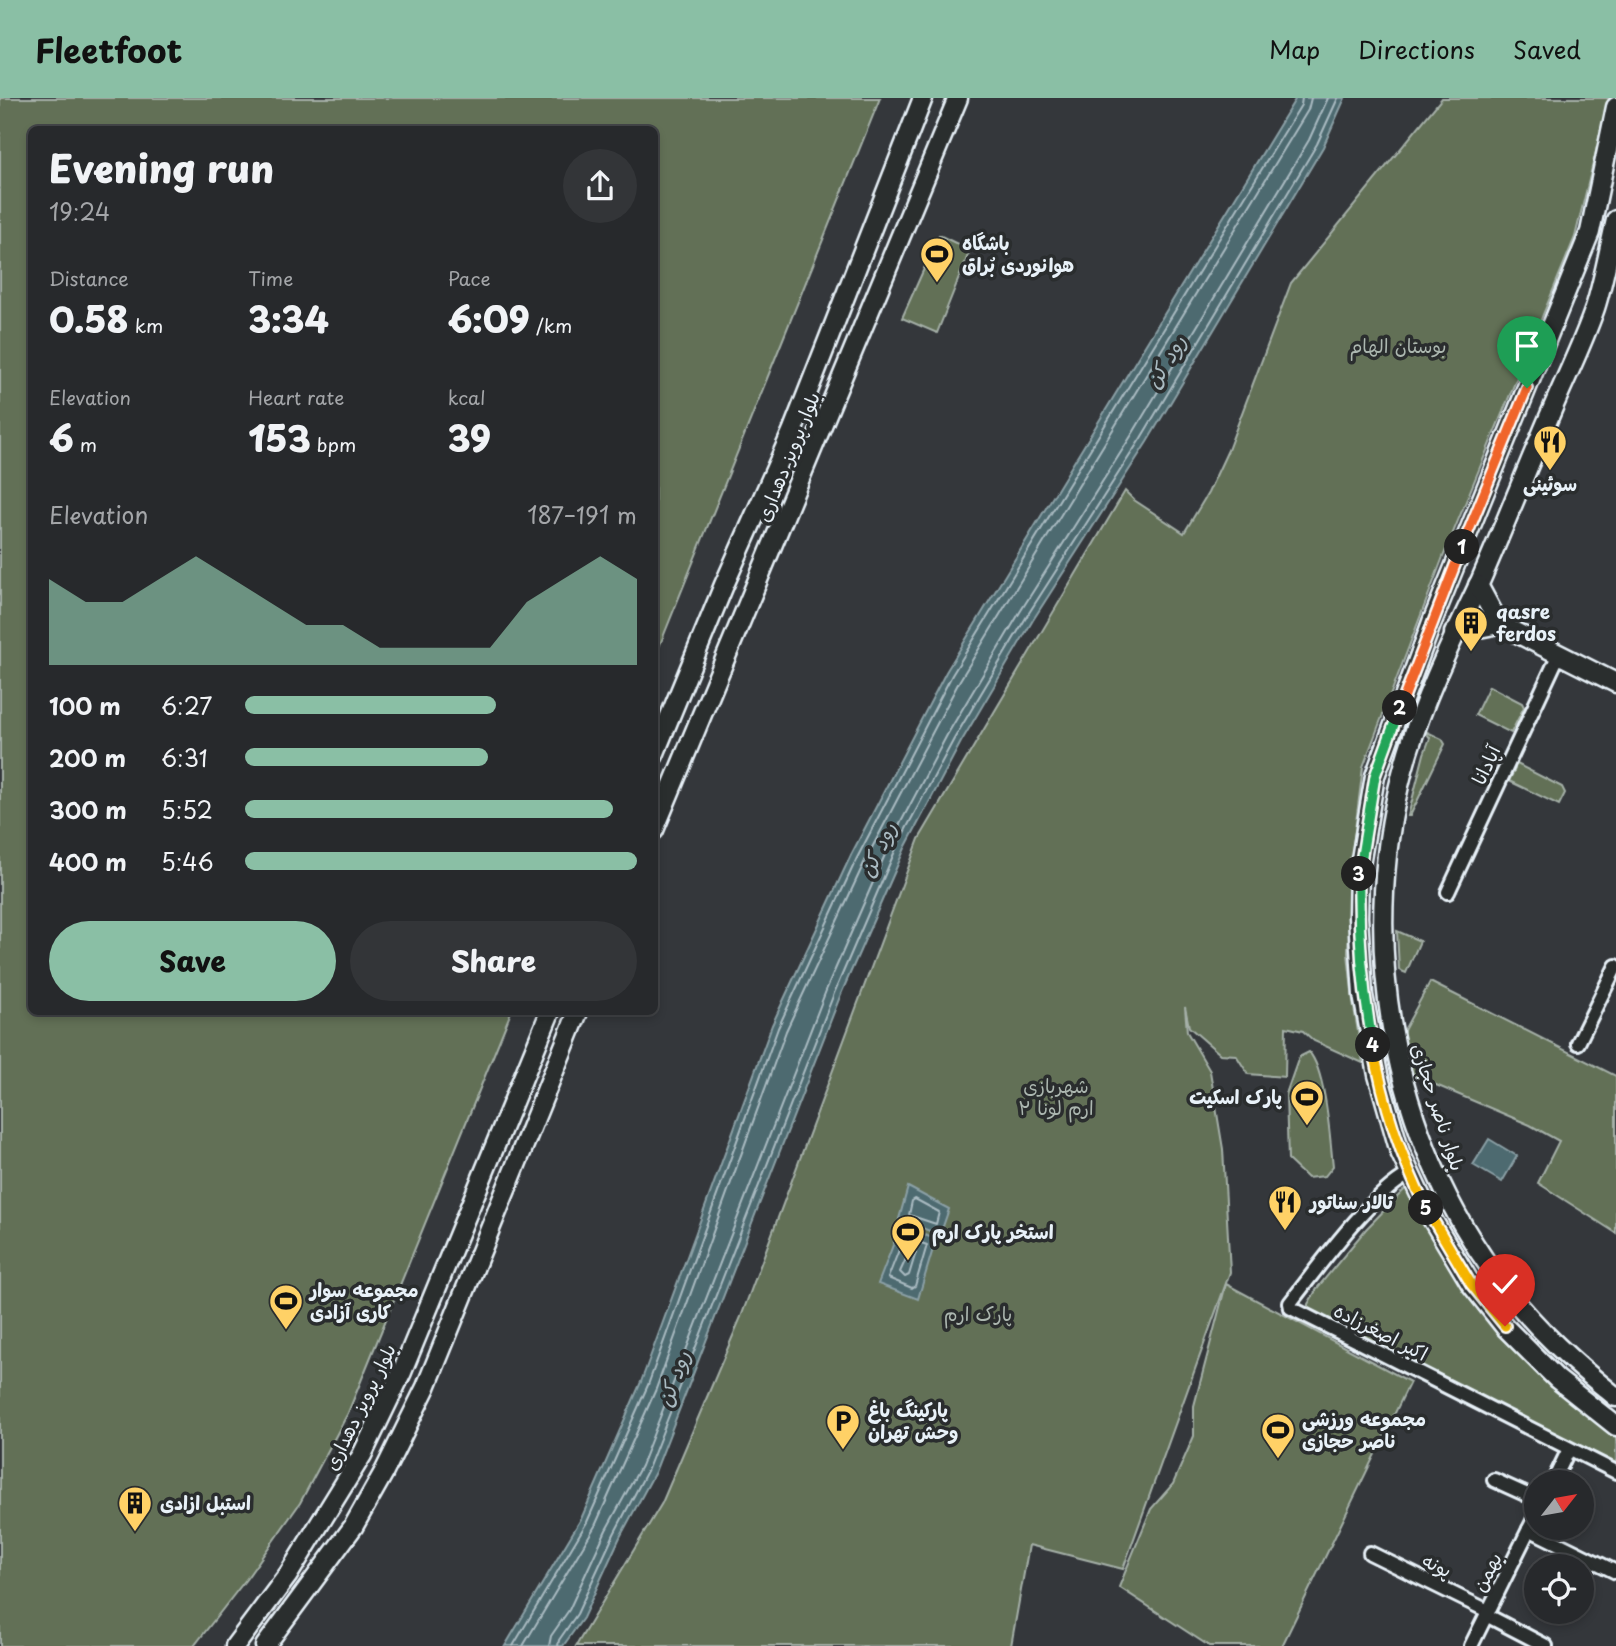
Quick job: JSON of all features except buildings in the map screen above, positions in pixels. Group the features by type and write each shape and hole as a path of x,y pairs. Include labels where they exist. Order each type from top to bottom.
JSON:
{"main road":[{"name":"بلوار پرویز دهداری","path":"658,745 724,585 797,419 923,98"},
{"name":"بلوار پرویز دهداری","path":"658,820 958,98"},
{"path":"1616,107 1590,232 1432,622 1375,776 1359,871 1358,917 1363,995 1378,1075 1409,1174 1451,1253 1471,1284 1505,1326 1557,1379 1616,1426"},
{"name":"بلوار ناصر حجازی","path":"1616,220 1595,309 1478,585 1454,633 1408,752 1389,841 1382,941 1394,1041 1420,1134 1440,1183 1476,1247 1505,1288 1542,1332 1578,1367 1616,1397"},
{"path":"1478,585 1499,624 1616,683"},
{"path":"1454,633 1499,624"},
{"name":"بلوار پرویز دهداری","path":"235,1646 288,1575 362,1455 402,1372 549,1015"},
{"path":"265,1646 353,1527 426,1387 577,1015"}],"street":[{"name":"آپادانا","path":"1448,892 1559,654"},
{"path":"1578,1043 1616,966"},
{"name":"اکبر اصغرزاده","path":"1409,1174 1385,1192 1357,1222 1290,1306 1616,1472"},
{"path":"1559,1470 1569,1449"},
{"path":"1494,1479 1524,1493"},
{"name":"بهمن","path":"1471,1646 1524,1539"},
{"path":"1551,1540 1616,1572"},
{"name":"پونه","path":"1370,1553 1546,1646"}],"green space":[{"path":"0,98 880,98 658,650 658,126 28,126 28,1015 510,1015 348,1413 300,1503 194,1646 0,1646"},
{"name":"پارک ارم","path":"1442,98 1609,98 1575,237 1443,557 1363,767 1351,862 1348,953 1363,1063 1314,1041 1303,1031 1286,1027 1285,1077 1248,1074 1236,1055 1220,1054 1189,1027 1185,1007 1187,1032 1210,1071 1223,1149 1230,1272 1123,1569 1029,1545 1011,1646 576,1646 662,1503 741,1317 919,839 1125,491 1134,500 1184,533 1208,493 1228,450 1291,283"},
{"name":"باشگاه هوانوردی بُراق","path":"939,235 970,250 937,333 902,318"},
{"path":"1489,686 1522,703 1524,707 1511,733 1475,715"},
{"path":"1425,731 1442,739 1445,744 1408,816 1430,738"},
{"path":"1513,762 1562,787 1565,793 1559,805 1509,781 1515,769"},
{"path":"1397,931 1420,941 1406,973 1399,970"},
{"path":"1430,982 1616,1076 1616,1233 1538,1183 1559,1141 1530,1125 1410,1074 1402,1034"},
{"name":"پارک اسکیت","path":"1309,1052 1315,1061 1323,1089 1333,1166 1325,1176 1307,1178 1288,1160 1286,1094 1299,1057"},
{"path":"1406,1188 1449,1266 1481,1312 1535,1369 1616,1436 1616,1463 1308,1313 1308,1304 1318,1287 1366,1229"},
{"name":"مجموعه ورزشی ناصر حجازی","path":"1226,1284 1410,1382 1282,1646 1209,1646 1119,1587 1151,1509 1173,1484 1194,1436 1194,1406"}],"water":[{"name":"رود کن","path":"1296,98 1345,98 1323,147 1147,442 1033,620 961,742 905,848 841,994 655,1472 620,1537 583,1618 563,1646 505,1646 581,1519 641,1382 772,1025 851,855 946,672"},
{"path":"1489,1139 1517,1156 1502,1182 1473,1165"},
{"path":"908,1187 949,1209 940,1235 899,1219"},
{"name":"استخر پارک ارم","path":"900,1227 936,1239 918,1299 878,1284"}],"place":[{"name":"باشگاه هوانوردی بُراق","path":"937,284"},
{"name":"سوئینی","path":"1550,472"},
{"name":"qasre ferdos","path":"1471,653"},
{"name":"پارک اسکیت","path":"1307,1127"},
{"name":"تالار سناتور","path":"1285,1232"},
{"name":"استخر پارک ارم","path":"908,1262"},
{"name":"مجموعه سوار کاری آزادی","path":"286,1331"},
{"name":"پارکینگ باغ وحش تهران","path":"843,1451"},
{"name":"مجموعه ورزشی ناصر حجازی","path":"1278,1460"},
{"name":"استبل ازادی","path":"135,1533"}],"route":[{"path":"1505,1326 1471,1284 1451,1253 1400,1152 1378,1075 1363,995 1358,917 1359,871 1375,776 1432,622 1527,388"}],"park label":[{"name":"بوستان الهام","path":"1398,346"},
{"name":"شهربازی ارم لونا ۲","path":"1056,1097"}]}
